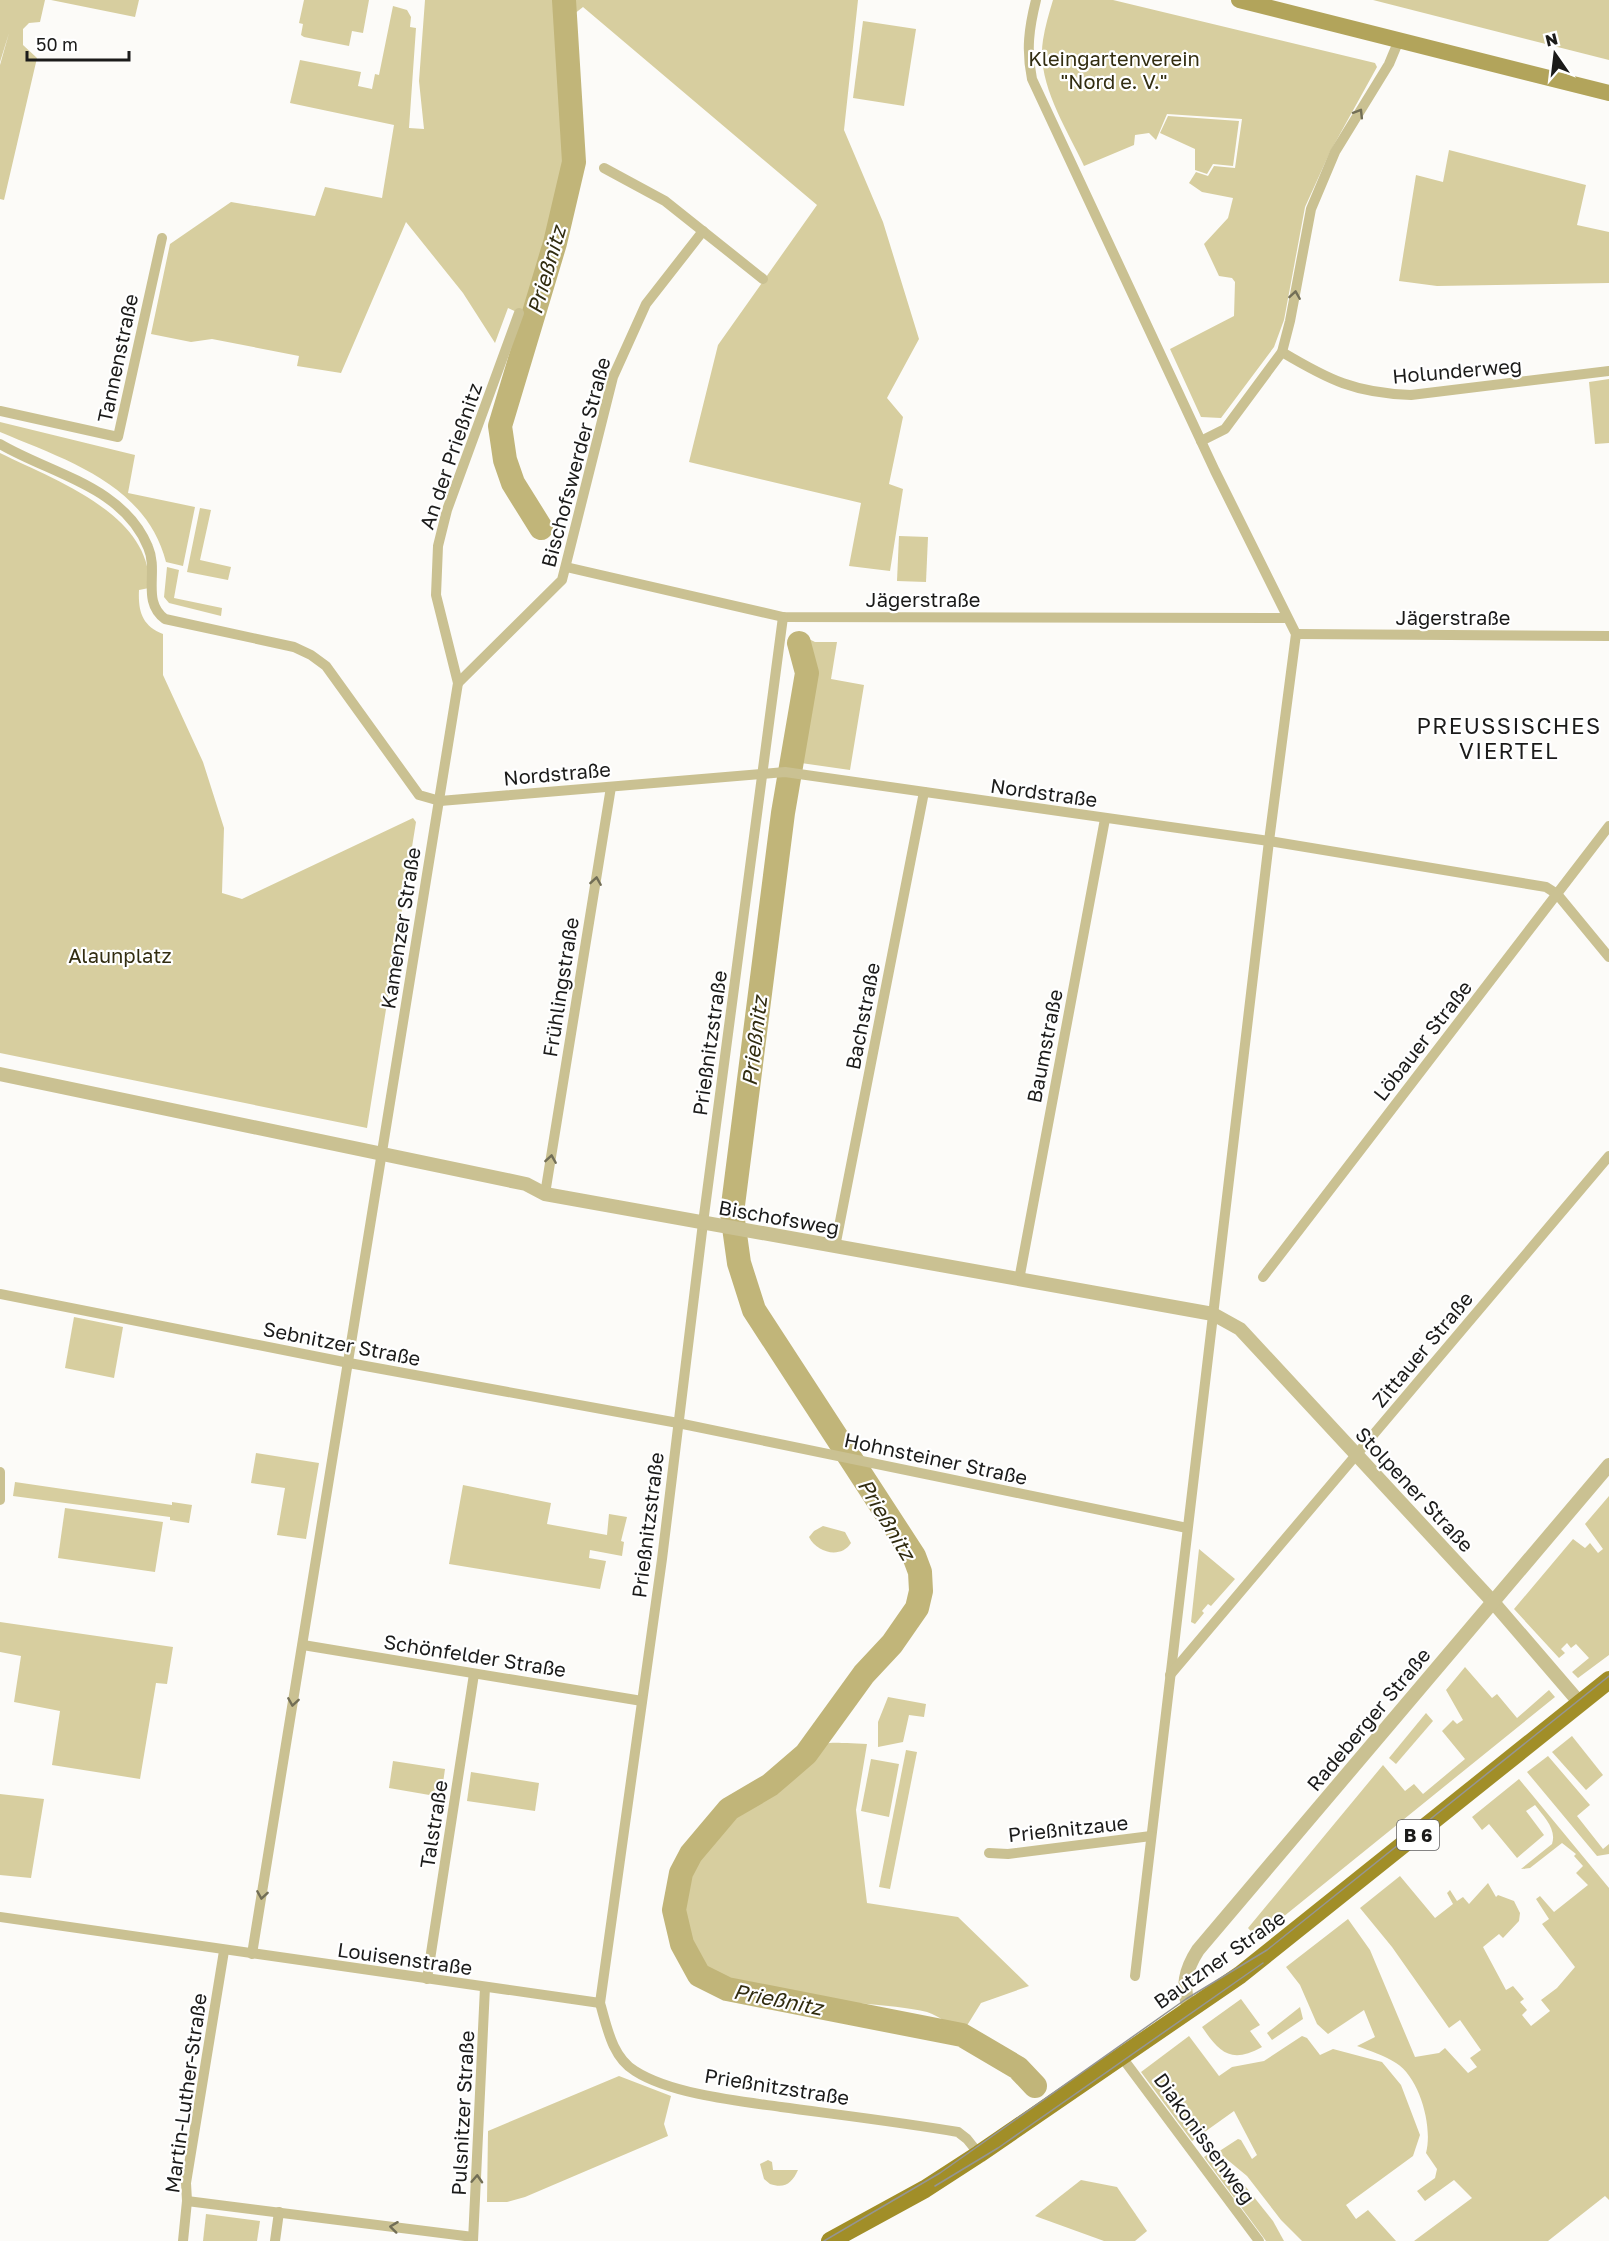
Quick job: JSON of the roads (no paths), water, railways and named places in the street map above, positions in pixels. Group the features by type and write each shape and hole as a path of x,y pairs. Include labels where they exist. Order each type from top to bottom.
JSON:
{"main road":[{"path":"1239,0 1609,93"},
{"name":"Bautzner Straße","path":"830,2241 925,2188 979,2154 1273,1952 1609,1680"}],"street":[{"path":"1036,0 1027,36 1027,55 1032,79 1201,441 1286,618 1296,634 1269,841 1135,1976"},
{"path":"1201,441 1225,429 1282,352 1311,209 1335,152 1389,64 1399,40"},
{"path":"604,168 665,201 763,279"},
{"name":"Bischofswerder Straße","path":"458,683 562,580 613,377 646,304 703,231"},
{"name":"Tannenstraße","path":"0,411 118,437 162,238"},
{"name":"An der Prießnitz","path":"458,683 436,595 438,546 447,510 519,313"},
{"name":"Holunderweg","path":"1282,352 1326,377 1354,389 1381,394 1412,394 1609,372"},
{"path":"0,444 100,492 125,513 148,546 154,573 151,600 158,614 170,622 294,647 311,655 326,666 419,795 440,801"},
{"name":"Jägerstraße","path":"566,567 783,617 1286,618"},
{"name":"Prießnitzstraße","path":"783,617 642,1701 600,2003 613,2044 622,2060 634,2071 655,2080 715,2098 958,2132 968,2139 979,2154"},
{"name":"Jägerstraße","path":"1296,634 1609,636"},
{"name":"Kamenzer Straße","path":"252,1954 458,683"},
{"name":"Nordstraße","path":"440,801 785,772 1269,841 1546,887 1557,894"},
{"name":"Frühlingstraße","path":"545,1194 611,787"},
{"name":"Bachstraße","path":"835,1247 924,792"},
{"name":"Baumstraße","path":"1019,1280 1105,819"},
{"name":"Löbauer Straße","path":"1263,1277 1609,826"},
{"path":"1557,894 1609,957"},
{"name":"Bischofsweg","path":"0,1074 526,1184 545,1194 1213,1314"},
{"name":"Zittauer Straße","path":"1170,1676 1609,1156"},
{"name":"Sebnitzer Straße","path":"0,1294 349,1363 678,1423"},
{"name":"Stolpener Straße","path":"1213,1314 1240,1329 1493,1602 1579,1702"},
{"name":"Hohnsteiner Straße","path":"678,1423 1187,1528"},
{"name":"Radeberger Straße","path":"1189,2009 1184,1992 1185,1975 1198,1950 1609,1465"},
{"path":"0,1472 0,1500"},
{"name":"Schönfelder Straße","path":"303,1645 642,1701"},
{"name":"Talstraße","path":"427,1979 474,1674"},
{"name":"Prießnitzaue","path":"989,1853 1008,1854 1151,1836"},
{"name":"Louisenstraße","path":"0,1917 205,1949 600,2003"},
{"name":"Martin-Luther-Straße","path":"183,2241 187,2201 186,2183 224,1951"},
{"name":"Pulsnitzer Straße","path":"473,2239 485,1987"},
{"name":"Diakonissenweg","path":"1121,2056 1259,2241"},
{"path":"187,2201 473,2239"},
{"path":"275,2241 279,2212"}],"waterway":[{"name":"Prießnitz","path":"541,528 513,483 505,460 500,426 555,243 574,162 564,0"},
{"name":"Prießnitz","path":"563,10 571,0"},
{"name":"Prießnitz","path":"799,643 807,673 783,813 732,1213 739,1263 754,1310 914,1556 920,1572 921,1591 917,1608 892,1644 864,1674 806,1754 770,1785 729,1809 691,1854 681,1873 674,1910 682,1944 699,1975 727,1989 962,2035 1018,2068 1035,2086"}],"tram line":[{"path":"824,2241 940,2173 1186,1999 1267,1950 1609,1676"},
{"path":"935,2186 998,2148 1263,1963"}],"district":[{"name":"PREUSSISCHES VIERTEL","path":"1509,738"}],"park label":[{"name":"Kleingartenverein \"Nord e. V.\"","path":"1114,70"},
{"name":"Alaunplatz","path":"120,955"}]}
